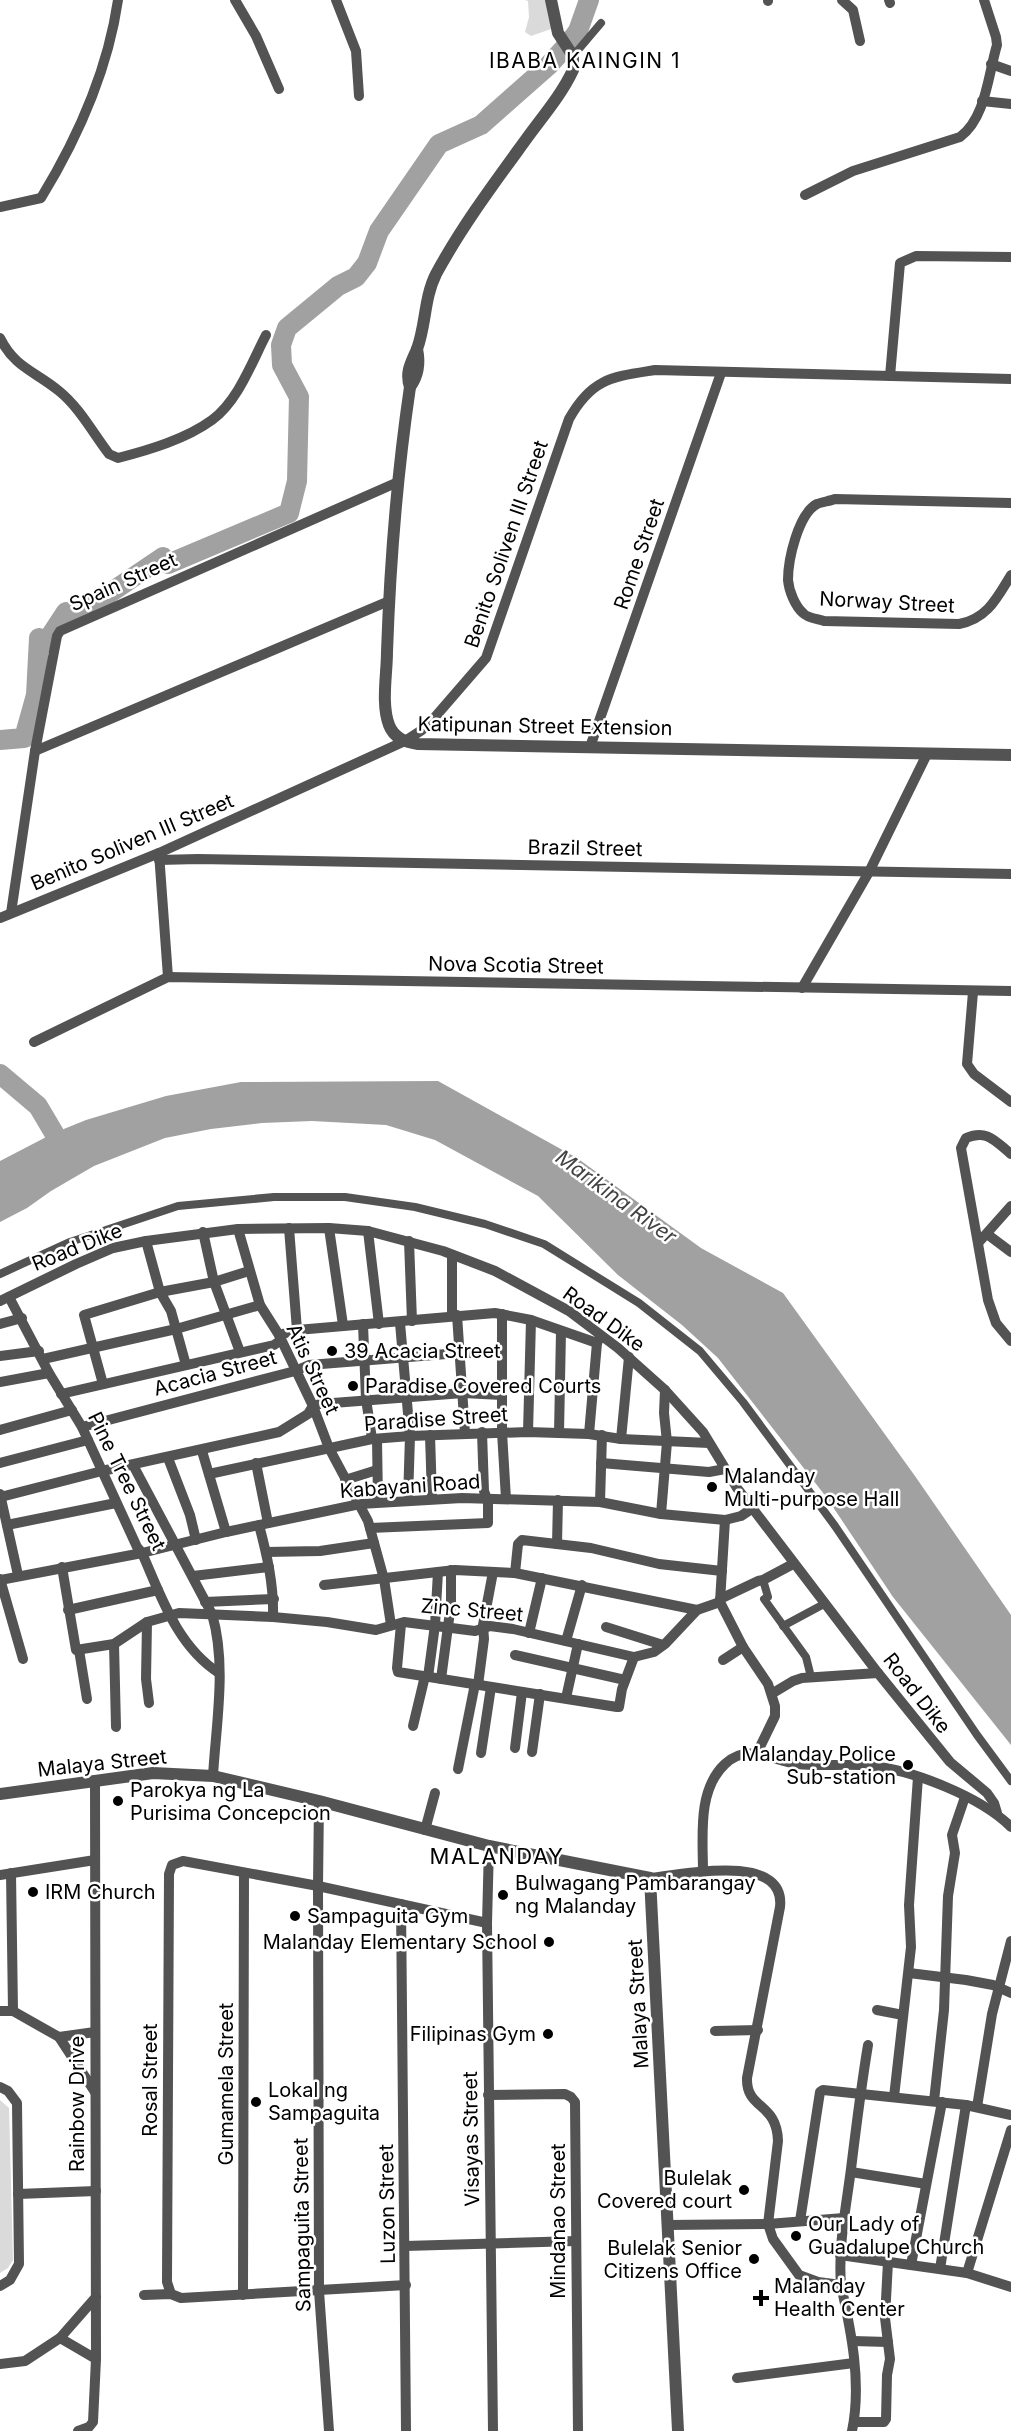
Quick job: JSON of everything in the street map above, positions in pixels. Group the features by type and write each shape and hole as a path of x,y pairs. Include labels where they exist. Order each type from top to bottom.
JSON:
{"street":[{"path":"0,207 41,198 52,180 88,105 109,43 118,0"},
{"path":"235,0 256,36 279,89"},
{"path":"336,0 356,51 359,96"},
{"path":"551,0 554,20 561,39 572,53 601,23"},
{"path":"842,0 853,10 860,41"},
{"path":"805,195 853,171 960,138 968,132 975,121 982,101 997,45 984,0"},
{"name":"Katipunan Street Extension","path":"572,53 575,66 572,74 464,228 435,278 417,349 411,359 407,379 410,387 398,482 389,601 387,716 393,733 405,741 418,744 1011,755"},
{"path":"991,64 1011,71"},
{"path":"982,101 1011,104"},
{"path":"890,376 900,263 916,256 1011,257"},
{"path":"0,338 16,362 59,391 109,454 118,458 186,434 213,419 237,390 266,335"},
{"name":"Benito Soliven Ⅲ Street","path":"0,918 159,857 405,741 429,723 486,658 569,419 589,390 605,381 623,375 655,370 1011,379"},
{"name":"Rome Street","path":"590,747 722,373"},
{"name":"Spain Street","path":"11,913 34,751 57,636 64,627 398,482"},
{"name":"Norway Street","path":"1011,503 835,500 816,504 799,527 790,560 788,581 792,598 804,615 824,621 958,624 971,622 989,610 1011,575"},
{"path":"34,751 389,601"},
{"path":"802,988 869,872 927,753"},
{"path":"159,857 168,977"},
{"name":"Brazil Street","path":"159,857 1011,874"},
{"name":"Nova Scotia Street","path":"34,1042 168,977 1011,991"},
{"path":"973,992 967,1064 974,1074 1011,1102"},
{"path":"1011,1154 988,1136 976,1134 966,1138 961,1148 988,1300 996,1323 1011,1341"},
{"path":"0,1274 70,1242 178,1206 274,1197 345,1197 415,1208 485,1224 544,1244 639,1303 699,1351 743,1402 835,1526 977,1735 1011,1781"},
{"path":"979,1242 1011,1206"},
{"path":"289,1228 297,1330"},
{"path":"329,1228 343,1325"},
{"name":"Road Dike","path":"4,1299 113,1248 203,1232 238,1229 329,1228 368,1231 409,1241 495,1271 569,1311 599,1339 629,1357 665,1390 703,1432 725,1470 878,1673 950,1762 987,1793 997,1813"},
{"name":"Atis Street","path":"238,1229 260,1305 280,1337 313,1406 328,1448 360,1504 370,1528 396,1624 397,1670 426,1677"},
{"path":"368,1231 379,1324"},
{"path":"203,1232 214,1282 240,1352"},
{"path":"987,1234 1011,1252"},
{"path":"146,1241 160,1292 167,1302 186,1365"},
{"path":"409,1241 412,1321"},
{"path":"452,1255 465,1434"},
{"path":"103,1384 84,1315 160,1292 214,1282 249,1271"},
{"name":"Pine Tree Street","path":"4,1299 22,1318 49,1373 82,1428 170,1617 196,1654 219,1673"},
{"path":"0,1356 41,1355 94,1349 260,1305"},
{"path":"61,1394 274,1345 280,1337 297,1330 343,1325 400,1323 495,1312 531,1320 561,1331 599,1339 589,1434"},
{"path":"502,1314 502,1432 507,1499"},
{"path":"0,1324 22,1318"},
{"path":"528,1432 531,1320"},
{"path":"400,1323 410,1436 408,1500"},
{"path":"363,1324 366,1399 374,1439 378,1503"},
{"path":"559,1433 561,1331"},
{"name":"Acacia Street","path":"82,1428 295,1371 309,1365 459,1353 501,1353"},
{"path":"621,1439 629,1357"},
{"path":"0,1382 49,1373"},
{"path":"661,1514 667,1442 664,1413 665,1390"},
{"path":"18,1575 0,1495 279,1432 308,1414 313,1406 366,1399 463,1393 502,1395"},
{"path":"0,1430 72,1410"},
{"path":"370,1528 486,1524 490,1521 484,1491 482,1432"},
{"name":"Paradise Street","path":"209,1473 374,1439 410,1436 528,1432 709,1443"},
{"path":"430,1435 432,1498"},
{"path":"600,1502 602,1435"},
{"path":"0,1463 88,1440"},
{"path":"202,1450 226,1532"},
{"path":"168,1458 190,1515 196,1540"},
{"path":"256,1463 274,1599 273,1617"},
{"path":"601,1463 664,1470 709,1472 725,1470"},
{"path":"133,1465 212,1614 219,1649 213,1776"},
{"path":"345,1480 376,1470"},
{"name":"Kabayani Road","path":"0,1579 142,1553 226,1532 360,1504 432,1498 558,1500 600,1502 661,1514 725,1520 741,1516 753,1508"},
{"path":"557,1544 558,1500"},
{"path":"7,1525 116,1503"},
{"path":"725,1520 720,1601 743,1647 773,1693 775,1716 757,1753"},
{"path":"515,1573 520,1541 591,1548 659,1564 722,1570"},
{"path":"266,1552 320,1551 374,1543"},
{"path":"426,1677 619,1707 625,1680 634,1658 654,1652 696,1610 764,1580 793,1563"},
{"path":"62,1567 68,1610 87,1700"},
{"path":"193,1576 269,1567"},
{"path":"324,1585 451,1570 515,1573 696,1610"},
{"path":"441,1679 451,1604 451,1570"},
{"path":"413,1726 426,1677 435,1625 438,1572"},
{"path":"458,1769 476,1685 493,1572"},
{"path":"529,1633 542,1578"},
{"path":"0,1579 23,1659"},
{"path":"764,1580 768,1597 764,1599 806,1657 811,1677"},
{"path":"567,1641 582,1585"},
{"path":"68,1610 158,1590"},
{"path":"205,1602 274,1599"},
{"path":"783,1626 824,1604"},
{"name":"Zinc Street","path":"147,1622 179,1613 273,1617 327,1622 376,1630 408,1622 475,1631 490,1626 567,1641 634,1658"},
{"path":"78,1650 114,1644 147,1622"},
{"path":"147,1622 146,1679 149,1703"},
{"path":"606,1627 663,1645"},
{"path":"114,1644 116,1726"},
{"path":"566,1698 578,1644"},
{"path":"723,1660 743,1647"},
{"path":"516,1655 573,1666 625,1680"},
{"path":"773,1693 794,1681 811,1677 878,1673"},
{"path":"481,1753 491,1687"},
{"path":"515,1748 522,1692"},
{"path":"532,1752 540,1694"},
{"path":"703,1872 704,1817 711,1783 730,1760 745,1753 757,1753 795,1764 872,1766 918,1777 997,1813 1011,1827"},
{"name":"Malaya Street","path":"0,1794 153,1773 213,1776 320,1801 489,1846 650,1878 678,2431"},
{"path":"894,2097 911,1947 909,1905 918,1777"},
{"name":"Rainbow Drive","path":"83,2429 93,2422 96,2359 95,1780"},
{"path":"425,1830 435,1793"},
{"path":"911,2265 927,2184 938,2101 946,1978 948,1896 955,1853 952,1835 965,1797"},
{"name":"Sampaguita Street","path":"320,1801 318,1886 319,2291 329,2431"},
{"name":"Visayas Street","path":"489,1846 488,2095 493,2431"},
{"path":"13,2011 6,1874 94,1860"},
{"name":"Rosal Street","path":"171,2294 168,2282 168,2259 169,1885 172,1865 183,1861 244,1873"},
{"path":"650,1878 703,1872 755,1873 774,1882 779,1890 780,1907 747,2078 748,2089 756,2102 773,2116 778,2134 768,2224 777,2247 799,2275 818,2282 840,2285"},
{"path":"244,1873 318,1886 487,1923"},
{"name":"Gumamela Street","path":"243,2295 244,1873"},
{"name":"Luzon Street","path":"401,1904 406,2431"},
{"path":"940,2269 971,2106 1011,1941"},
{"path":"909,1973 975,1982 1011,1993"},
{"path":"877,2010 903,2015"},
{"path":"0,2011 13,2011 59,2037 95,2092"},
{"path":"714,2031 758,2030"},
{"path":"59,2037 95,2032"},
{"path":"868,2045 840,2255 840,2285 850,2319 854,2363 853,2426 886,2421 887,2375 890,2359 885,2318 888,2262"},
{"path":"0,2087 8,2091 16,2103 19,2264 10,2280 0,2286"},
{"path":"800,2221 820,2092 823,2090 938,2101 1011,2115"},
{"name":"Mindanao Street","path":"488,2095 565,2094 573,2098 576,2107 578,2431"},
{"path":"967,2272 1011,2130"},
{"path":"850,2172 927,2184"},
{"path":"18,2194 96,2192"},
{"path":"668,2225 768,2224 844,2218"},
{"path":"405,2246 576,2241"},
{"path":"840,2255 967,2272 1011,2287"},
{"path":"144,2295 171,2294 181,2298 406,2286"},
{"path":"0,2364 25,2361 60,2338 96,2297"},
{"path":"60,2338 96,2359"},
{"path":"852,2341 888,2342"},
{"path":"737,2378 854,2363"}],"shaded area":[{"path":"525,0 549,0 554,28 531,36 525,32 529,17 528,1"},
{"path":"0,2100 9,2108 13,2260 8,2268 0,2273"}],"water":[{"name":"Marikina River","path":"438,1081 577,1158 701,1248 783,1293 915,1476 1011,1615 1011,1745 893,1597 827,1498 718,1358 682,1325 618,1275 538,1196 435,1140 386,1125 312,1121 262,1123 211,1129 165,1138 94,1166 0,1222 0,1161 54,1133 86,1120 166,1096 241,1082"}],"waterway":[{"path":"0,740 24,738 36,695 39,638 45,644 66,612 73,618 163,557 168,564 289,513 297,481 299,397 282,365 281,345 287,328 338,286 356,277 367,263 379,231 439,144 481,125 549,65 578,31 589,0"},
{"path":"0,1074 38,1106 54,1133 61,1155"}],"place":[{"name":"39 Acacia Street","path":"332,1351"},
{"name":"Paradise Covered Courts","path":"353,1386"},
{"name":"Malanday Multi-purpose Hall","path":"712,1487"},
{"name":"Malanday Police Sub-station","path":"908,1765"},
{"name":"Parokya ng La Purisima Concepcion","path":"118,1801"},
{"name":"IRM Church","path":"33,1892"},
{"name":"Bulwagang Pambarangay ng Malanday","path":"503,1895"},
{"name":"Sampaguita Gym","path":"295,1916"},
{"name":"Malanday Elementary School","path":"549,1942"},
{"name":"Filipinas Gym","path":"548,2034"},
{"name":"Lokal ng Sampaguita","path":"256,2102"},
{"name":"Bulelak Covered court","path":"744,2190"},
{"name":"Our Lady of Guadalupe Church","path":"796,2236"},
{"name":"Bulelak Senior Citizens Office","path":"754,2259"},
{"name":"Malanday Health Center","path":"761,2298"}],"district":[{"name":"IBABA KAINGIN 1","path":"585,61"},
{"name":"MALANDAY","path":"497,1856"}]}
